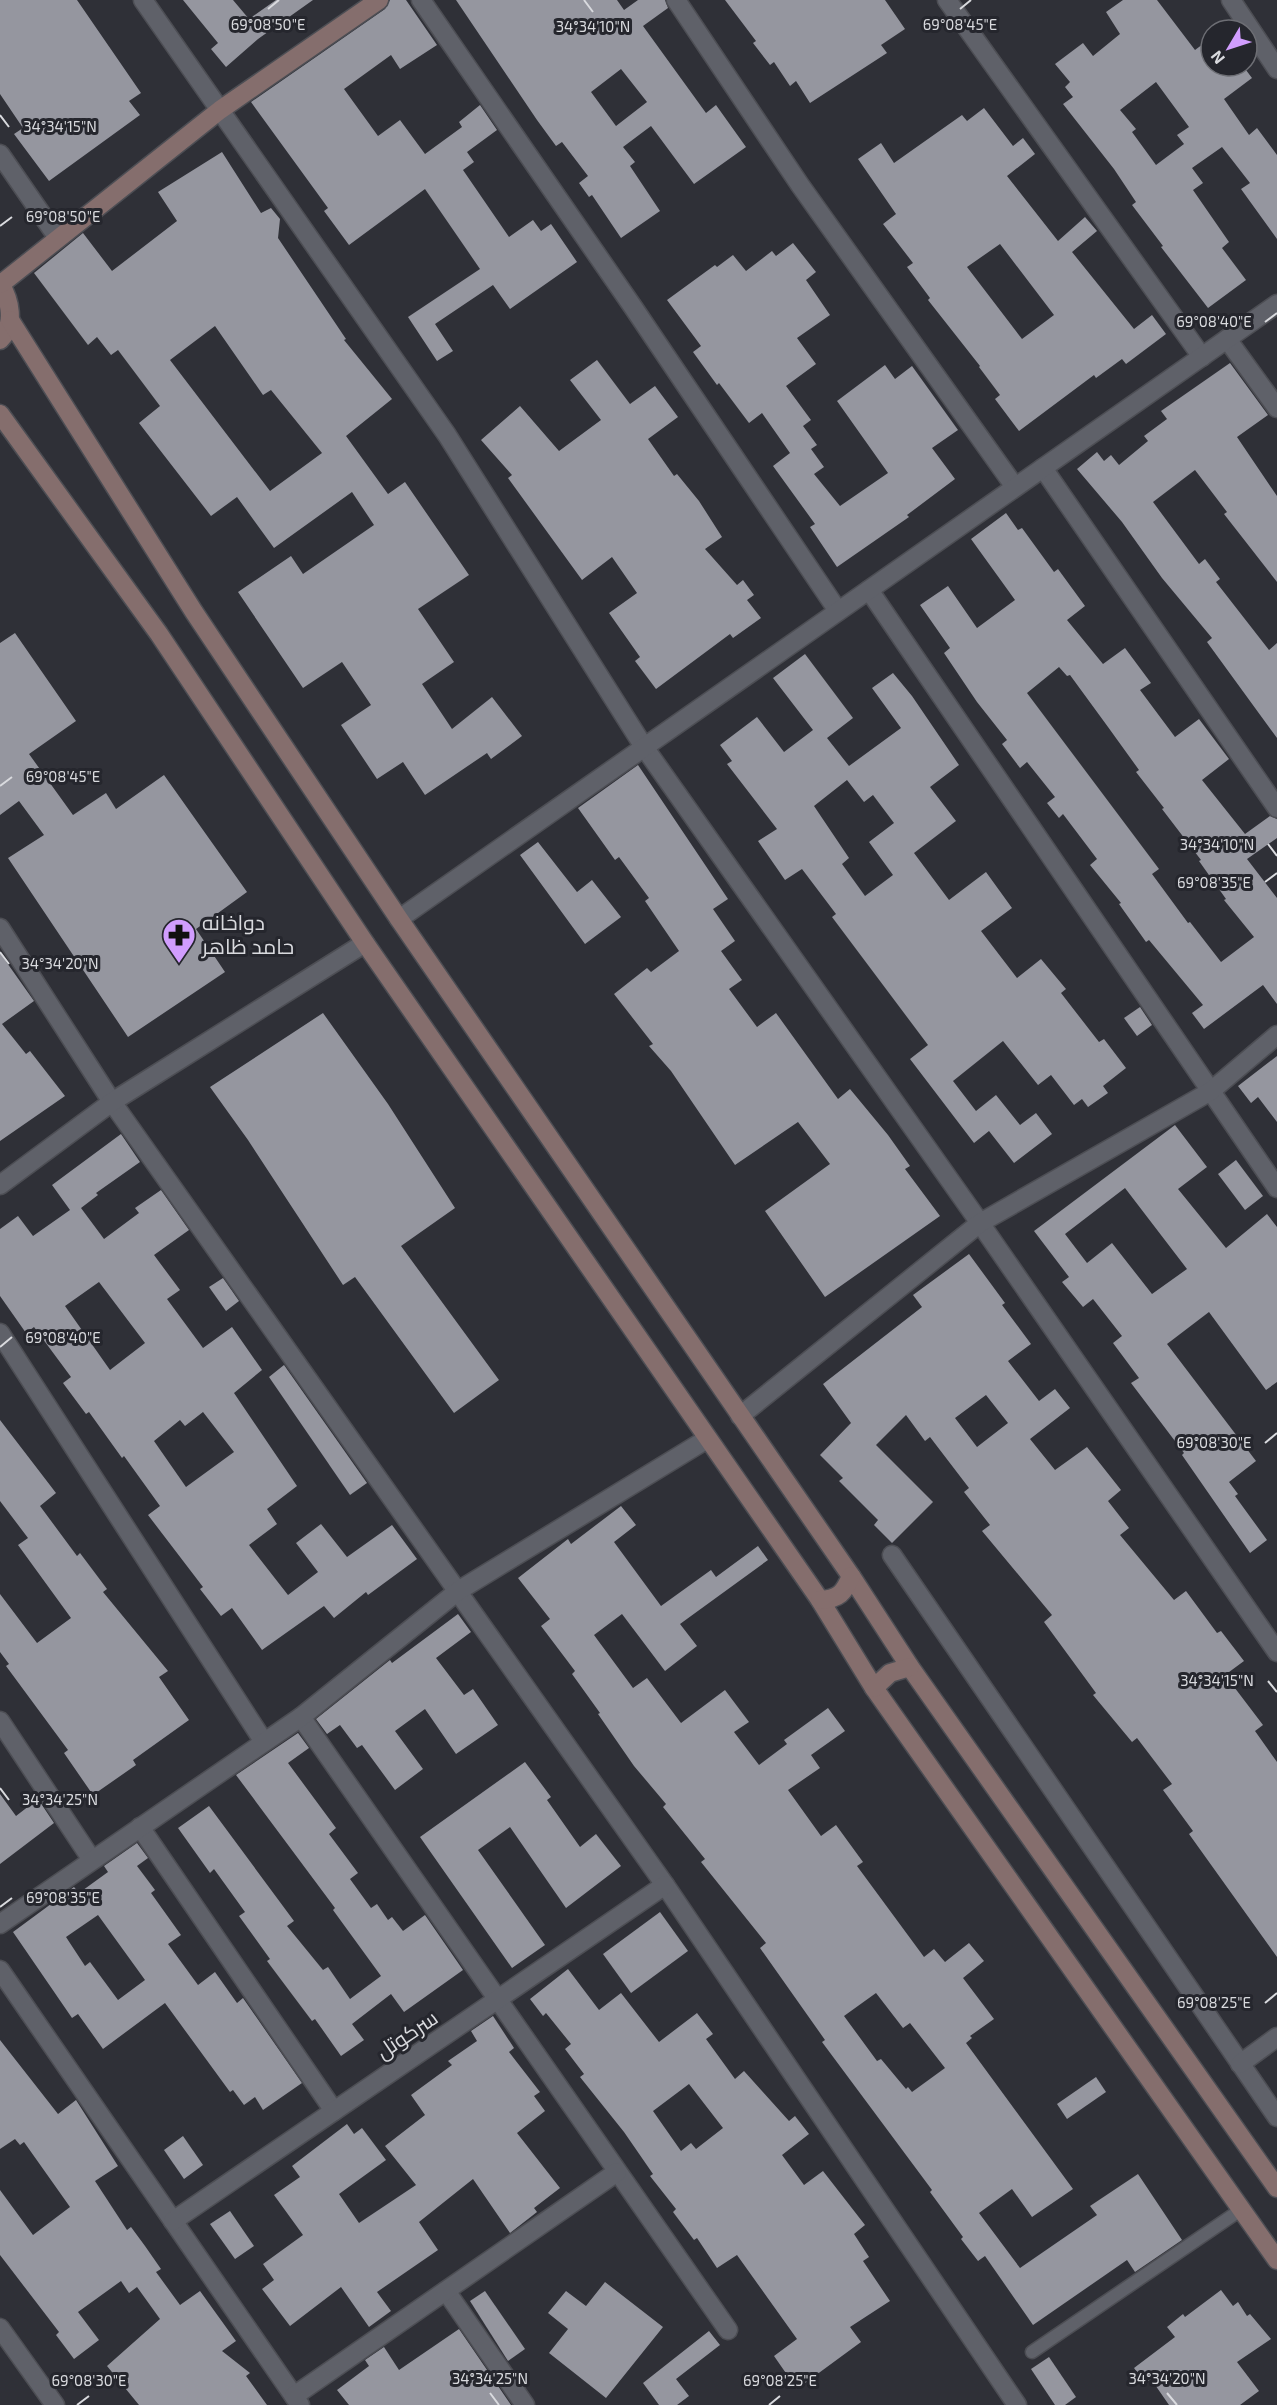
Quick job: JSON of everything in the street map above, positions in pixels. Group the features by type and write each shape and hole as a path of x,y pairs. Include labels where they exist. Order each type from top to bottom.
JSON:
{"main road":[{"path":"378,0 220,110 0,283 9,301 10,320 194,612 399,919 851,1576 910,1667 1277,2188"},
{"path":"0,340 10,320"},
{"path":"0,414 159,634 365,943 820,1600 874,1688 1277,2260"},
{"path":"820,1600 839,1597 844,1592 851,1576"},
{"path":"874,1688 890,1673 910,1667"}],"street":[{"path":"143,0 447,435 644,747 980,1222 1277,1652"},
{"path":"421,0 633,307 838,611"},
{"path":"675,0 800,185 1015,487"},
{"path":"947,0 1202,357"},
{"path":"1231,0 1277,69"},
{"path":"0,154 58,238"},
{"path":"399,919 1277,304"},
{"path":"1227,339 1277,408"},
{"path":"1042,468 1277,808"},
{"path":"869,590 1277,1188"},
{"path":"0,928 112,1102 665,1885 1017,2405"},
{"path":"0,1185 112,1102 365,943"},
{"path":"741,1416 980,1222 1211,1091 1277,1035"},
{"path":"0,1333 264,1742"},
{"path":"0,1924 302,1717 458,1591 708,1439"},
{"path":"892,1555 1277,2116"},
{"path":"302,1717 728,2330"},
{"path":"0,1721 92,1860"},
{"path":"140,1827 334,2111"},
{"name":"سرکوتل","path":"173,2222 665,1885"},
{"path":"0,1970 297,2401 446,2291 617,2172"},
{"path":"1240,2064 1277,2037"},
{"path":"446,2291 525,2405"},
{"path":"0,2328 55,2405"}],"lane":[{"path":"1032,2352 1242,2209"}],"building":[{"path":"0,0 77,0 141,93 129,101 140,115 49,181 14,134 23,128 0,94"},
{"path":"183,0 233,0 249,19 276,0 313,0 258,39 226,67 211,49 218,43"},
{"path":"390,0 406,0 437,45 400,69 391,55 344,89 378,136 400,120 425,154 462,127 459,122 480,105 497,130 467,152 474,162 463,170 509,237 533,220 541,231 551,224 577,262 510,309 493,285 435,324 453,351 437,361 408,317 480,269 425,189 349,245 324,211 328,208 251,102 385,9"},
{"path":"456,0 617,0 624,10 638,0 665,0 668,8 643,26 706,113 716,105 746,147 694,184 651,126 623,147 635,162 630,166 660,211 621,238 592,195 589,197 579,183 588,176 562,142 556,146","holes":["621,69 647,102 616,126 591,92"]},
{"path":"725,0 885,0 905,29 881,45 887,53 810,103 796,81 790,86 774,62 770,65 753,43 756,41"},
{"path":"1123,0 1157,0 1195,50 1199,47 1199,78 1252,78 1224,99 1249,135 1257,128 1277,155 1277,239 1241,189 1250,183 1222,147 1192,168 1203,183 1193,190 1229,242 1222,248 1246,280 1208,308 1132,205 1136,202 1114,169 1063,104 1073,97 1065,87 1070,82 1055,64 1083,43 1093,56 1120,34 1106,12","holes":["1156,82 1189,127 1177,135 1184,144 1156,165 1132,132 1136,129 1120,110"]},
{"path":"984,108 1013,146 1023,138 1035,154 1007,176 1058,241 1085,217 1097,231 1072,252 1134,329 1152,315 1166,334 1126,364 1122,359 1096,378 1094,375 1019,431 995,399 1000,395 928,300 930,298 907,267 913,263 883,224 896,214 858,159 881,143 894,163 962,115 967,121","holes":["1000,244 1054,315 1022,339 967,267"]},
{"path":"222,152 261,213 271,208 280,219 278,238 346,339 344,340 392,399 346,436 388,494 405,482 469,575 418,609 454,662 422,684 452,729 492,697 522,736 491,759 487,753 425,795 403,762 377,779 341,725 371,705 342,662 303,688 238,592 291,556 303,574 374,525 352,492 274,548 237,497 211,516 139,423 160,406 118,350 111,355 97,337 88,345 34,273 83,233 112,271 177,221 158,192","holes":["215,326 263,395 271,390 322,453 270,491 170,360"]},
{"path":"793,243 816,272 806,280 830,315 797,338 816,364 786,386 811,420 803,426 817,445 811,449 824,467 814,474 840,506 888,473 837,401 885,365 895,379 912,366 958,430 932,448 955,479 907,515 909,517 837,567 810,527 815,524 773,466 790,453 762,413 749,423 719,383 717,385 693,352 701,346 667,300 715,265 717,267 733,255 746,271 772,251 776,256"},
{"path":"597,360 630,404 655,386 678,417 648,439 674,476 677,474 699,501 722,537 705,549 737,585 743,580 754,595 747,600 761,618 733,638 730,634 656,689 635,661 640,657 609,613 637,593 612,557 582,580 508,478 512,475 481,440 520,406 559,451 601,420 570,380"},
{"path":"1230,363 1268,415 1237,437 1277,496 1277,582 1224,514 1227,512 1195,470 1153,502 1199,564 1205,559 1220,579 1216,582 1269,650 1277,643 1277,738 1207,642 1212,638 1162,578 1122,522 1077,469 1097,452 1104,461 1111,455 1119,465 1148,441 1144,436 1167,419 1161,411"},
{"path":"1006,513 1018,530 1022,528 1054,572 1058,569 1085,606 1067,620 1103,664 1125,648 1151,683 1140,690 1175,737 1199,719 1229,759 1202,780 1245,834 1270,816 1277,819 1277,838 1247,859 1277,898 1277,1004 1263,985 1204,1029 1192,1013 1203,1005 1149,940 1146,942 1119,904 1121,903 1090,865 1097,859 1063,814 1059,818 1047,803 1055,797 1027,762 1020,768 1002,744 1007,740 977,702 944,653 950,648 920,605 948,586 977,628 1015,600 971,539","holes":["1059,667 1067,676 1070,675 1139,770 1136,772 1201,860 1199,861 1226,899 1224,900 1254,937 1221,962 1190,922 1188,923 1152,874 1159,869 1027,693"]},
{"path":"15,633 76,721 29,754 73,815 106,793 116,809 164,775 247,892 196,929 225,972 128,1037 8,858 44,835 19,801 0,815 0,643"},
{"path":"805,654 853,718 827,738 849,766 901,728 872,688 893,673 912,696 959,765 930,787 956,821 914,853 949,900 986,872 1012,908 981,931 1017,978 1041,959 1066,989 1061,993 1099,1042 1104,1039 1126,1068 1103,1086 1108,1093 1088,1107 1082,1099 1074,1105 1051,1075 1038,1085 1003,1041 953,1081 976,1111 996,1095 1020,1125 1036,1113 1052,1134 1014,1163 989,1131 974,1143 910,1059 928,1045 832,917 836,914 802,869 785,880 758,841 777,829 727,764 732,761 720,745 757,717 784,752 813,730 773,678","holes":["847,780 864,802 873,795 894,823 869,842 893,875 865,896 842,864 849,858 814,806"]},
{"path":"638,765 728,899 713,909 735,941 721,951 742,980 729,989 757,1027 776,1013 838,1099 850,1089 910,1166 905,1169 940,1216 825,1297 765,1211 830,1164 798,1122 735,1165 671,1071 649,1046 653,1044 614,994 647,968 651,972 679,951 645,901 649,898 619,857 615,860 578,808"},
{"path":"538,842 577,892 592,880 621,917 585,944 520,855"},
{"path":"0,953 34,1001 2,1024 26,1054 30,1051 65,1096 0,1141"},
{"path":"1140,1007 1152,1025 1137,1036 1124,1018"},
{"path":"323,1013 388,1104 455,1208 401,1246 499,1380 454,1413 355,1277 343,1285 248,1140 210,1087"},
{"path":"1277,1056 1277,1122 1258,1097 1251,1103 1238,1086"},
{"path":"1175,1125 1207,1167 1178,1189 1226,1248 1267,1214 1277,1227 1277,1382 1266,1390 1209,1312 1167,1344 1256,1461 1229,1482 1238,1494 1235,1496 1267,1540 1250,1553 1182,1455 1184,1453 1131,1383 1139,1378 1113,1343 1122,1336 1093,1299 1083,1307 1062,1282 1069,1277 1034,1231","holes":["1125,1188 1187,1269 1152,1294 1112,1243 1087,1263 1065,1234"]},
{"path":"121,1134 140,1162 96,1193 98,1195 81,1208 104,1239 139,1213 135,1208 161,1190 189,1230 154,1255 180,1290 167,1299 203,1348 232,1327 262,1370 234,1393 297,1486 267,1509 277,1524 249,1545 288,1595 318,1572 296,1543 321,1524 347,1557 392,1525 417,1559 368,1595 366,1592 334,1618 324,1606 262,1650 232,1608 221,1616 200,1589 203,1587 148,1515 160,1506 124,1456 122,1458 89,1412 86,1414 63,1383 71,1377 34,1327 26,1333 0,1296 0,1229 18,1216 33,1236 70,1210 52,1185","holes":["99,1282 145,1343 110,1370 65,1306","203,1412 234,1452 186,1487 154,1441 180,1420 185,1426"]},
{"path":"1236,1160 1263,1196 1245,1210 1218,1174"},
{"path":"969,1254 1005,1303 1002,1305 1031,1344 1008,1361 1039,1401 1055,1389 1070,1408 1030,1439 1055,1470 1087,1447 1121,1490 1108,1501 1129,1528 1120,1535 1174,1600 1186,1591 1217,1633 1221,1631 1244,1661 1225,1675 1263,1725 1255,1731 1277,1762 1277,1957 1189,1834 1193,1831 1163,1790 1172,1784 1137,1738 1132,1742 1093,1695 1096,1693 1044,1622 1052,1615 982,1531 990,1525 964,1492 969,1488 930,1437 925,1441 906,1415 876,1445 933,1502 892,1543 874,1525 878,1520 839,1481 843,1478 820,1455 851,1423 823,1384 922,1307 913,1295","holes":["986,1395 1008,1423 977,1447 955,1418"]},
{"path":"223,1278 239,1301 226,1311 209,1287"},
{"path":"284,1365 367,1483 350,1495 269,1377"},
{"path":"0,1420 56,1493 40,1506 77,1556 80,1553 107,1589 103,1592 168,1671 159,1677 189,1720 133,1760 136,1765 93,1795 64,1753 68,1750 6,1666 9,1664 0,1652 0,1594 37,1643 71,1618 18,1545 28,1538 0,1501"},
{"path":"621,1506 636,1525 614,1542 661,1606 711,1570 716,1577 758,1546 768,1560 680,1624 697,1646 665,1671 622,1614 594,1635 633,1688 647,1678 681,1723 725,1690 749,1722 734,1732 759,1765 787,1744 784,1740 828,1708 845,1731 811,1755 820,1768 788,1790 821,1836 836,1825 863,1862 857,1866 924,1957 934,1949 945,1962 969,1943 984,1961 963,1978 994,2019 970,2036 972,2038 966,2043 1073,2189 1032,2217 1012,2189 979,2213 1020,2268 1097,2215 1090,2206 1138,2174 1182,2240 1135,2272 1127,2260 1033,2325 985,2256 978,2261 961,2239 963,2237 930,2192 932,2190 822,2042 825,2040 760,1948 766,1943 701,1862 705,1859 663,1807 666,1804 634,1766 572,1674 575,1671 541,1626 550,1619 518,1578 568,1539 571,1544","holes":["876,1993 903,2028 910,2023 945,2068 912,2092 908,2087 906,2089 881,2059 877,2061 844,2016"]},
{"path":"458,1614 471,1632 436,1658 464,1695 473,1689 498,1725 456,1754 425,1709 395,1731 423,1769 395,1790 362,1745 357,1748 340,1725 327,1734 316,1719 390,1660 392,1663"},
{"path":"298,1733 309,1748 288,1763 336,1828 329,1834 358,1873 350,1879 371,1908 377,1904 388,1920 392,1917 403,1931 425,1915 463,1970 404,2012 391,1994 352,2024 364,2040 341,2056 315,2019 312,2021 267,1961 270,1959 239,1916 245,1912 214,1869 210,1873 178,1828 209,1806 294,1921 287,1926 323,1970 328,1967 350,1999 381,1976 333,1910 335,1908 236,1775"},
{"path":"525,1762 551,1797 547,1800 580,1847 596,1834 621,1866 566,1908 510,1827 478,1850 545,1945 512,1968 420,1837"},
{"path":"0,1794 16,1816 38,1799 54,1823 0,1864"},
{"path":"137,1843 148,1858 137,1866 155,1890 151,1893 181,1935 168,1944 198,1985 215,1972 237,2003 243,1998 302,2083 263,2110 255,2097 244,2105 233,2090 230,2092 165,2003 103,2049 78,2014 72,2018 13,1932 74,1887 79,1893 108,1872 104,1866","holes":["98,1915 145,1980 118,2000 90,1962 85,1966 66,1937"]},
{"path":"660,1912 688,1951 631,1993 603,1954"},
{"path":"568,1969 599,2010 621,1993 659,2042 697,2013 713,2034 706,2039 735,2079 744,2071 789,2121 795,2116 809,2134 782,2155 804,2185 823,2171 865,2225 854,2234 869,2257 863,2261 890,2301 850,2327 861,2342 797,2389 774,2356 797,2339 737,2255 717,2268 697,2238 694,2240 673,2212 676,2209 650,2176 653,2174 624,2132 580,2077 584,2074 565,2049 571,2044 546,2013 543,2016 530,1999","holes":["689,2084 723,2128 696,2149 691,2143 681,2151 653,2111"]},
{"path":"493,2016 514,2048 509,2052 540,2092 534,2096 545,2111 517,2133 560,2188 534,2208 537,2212 510,2233 473,2179 419,2222 438,2250 377,2292 391,2311 369,2327 341,2287 290,2326 262,2289 274,2280 263,2264 303,2235 274,2195 300,2177 292,2166 347,2124 354,2134 362,2128 386,2160 339,2194 359,2223 416,2185 385,2146 425,2115 411,2095 452,2065 448,2061 477,2041 471,2031"},
{"path":"0,2040 58,2114 76,2100 118,2166 95,2181 127,2230 131,2227 161,2269 156,2272 180,2305 200,2291 236,2341 222,2351 250,2373 246,2376 267,2405 139,2405 107,2366 160,2319 137,2287 129,2293 121,2281 78,2312 99,2340 74,2359 56,2335 59,2332 0,2255 0,2190 33,2235 70,2207 24,2142 20,2145 15,2139 0,2149"},
{"path":"1096,2077 1106,2092 1067,2119 1057,2104"},
{"path":"183,2136 203,2165 184,2179 164,2150"},
{"path":"230,2211 254,2246 235,2259 210,2224"},
{"path":"605,2282 663,2327 606,2398 549,2353 568,2329 548,2313 566,2291 586,2306"},
{"path":"1221,2290 1233,2306 1238,2302 1247,2316 1250,2314 1271,2339 1237,2362 1259,2391 1240,2405 1169,2405 1151,2379 1145,2383 1134,2368 1175,2337 1167,2327 1183,2314 1185,2317"},
{"path":"485,2291 525,2349 508,2361 470,2301"},
{"path":"459,2329 511,2405 349,2405 337,2390 369,2366 365,2360 384,2347 399,2370"},
{"path":"709,2331 720,2345 676,2379 689,2396 677,2405 659,2405 643,2383"},
{"path":"1049,2357 1076,2397 1065,2405 1055,2405 1031,2369"}],"place":[{"name":"دواخانه حامد ظاهر","path":"179,964"}]}
